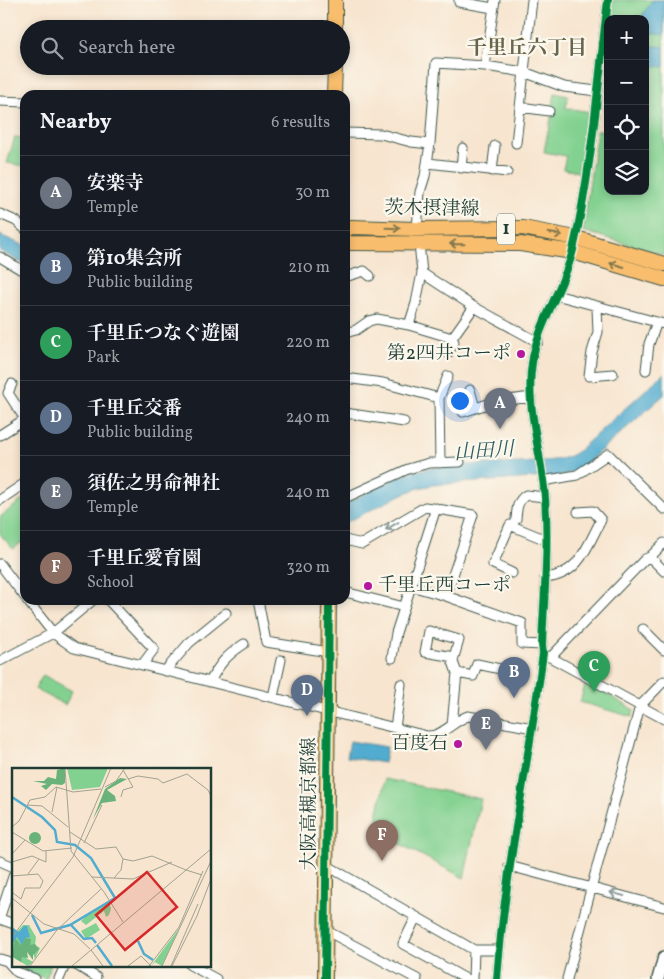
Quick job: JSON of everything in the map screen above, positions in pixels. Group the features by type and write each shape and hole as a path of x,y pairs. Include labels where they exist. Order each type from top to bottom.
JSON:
{"main road":[{"path":"335,0 335,20"},
{"path":"334,75 334,90"},
{"name":"茨木摂津線","path":"350,228 522,228 576,238 664,264"},
{"name":"茨木摂津線","path":"350,243 520,244 573,252 664,279"},
{"name":"大阪高槻京都線","path":"325,979 330,605"}],"street":[{"path":"459,0 458,2 494,4 485,66"},
{"path":"516,143 532,0"},
{"path":"496,979 509,866 546,652 545,497 531,397 532,363 538,342 573,252 576,238 587,175 608,0"},
{"path":"416,229 420,192 428,163 436,63 485,66 524,72 564,87 597,91"},
{"path":"0,101 20,102"},
{"path":"520,107 549,111"},
{"path":"350,133 381,134 411,142 430,144"},
{"path":"492,171 495,146"},
{"path":"461,168 464,148"},
{"path":"428,163 507,172"},
{"path":"0,214 20,225"},
{"path":"408,325 416,303 422,273 419,243"},
{"path":"0,257 20,269"},
{"path":"350,275 364,271 370,276"},
{"path":"422,273 474,307 538,342"},
{"path":"556,295 661,323 649,344 646,370"},
{"path":"597,306 598,332 592,352 589,376 613,374"},
{"path":"448,353 454,342 452,338 474,307"},
{"path":"350,332 356,330 369,321 377,319 408,325 452,338"},
{"path":"440,463 439,398 448,376"},
{"path":"350,379 383,383 439,398"},
{"path":"12,384 8,393 20,411"},
{"path":"470,390 476,408"},
{"path":"462,412 494,402 531,397"},
{"path":"350,413 404,422"},
{"path":"0,435 20,422"},
{"path":"544,481 577,475 608,454 664,509"},
{"path":"350,496 408,469 429,463 460,462"},
{"path":"0,500 20,486"},
{"path":"516,519 520,498 526,495 545,497"},
{"path":"350,541 362,544 425,507 473,515 446,596"},
{"path":"392,658 396,633 436,508"},
{"path":"545,578 558,577 581,560 601,520 593,511 578,512"},
{"path":"512,573 493,564 510,525 546,540"},
{"path":"546,652 664,543"},
{"path":"650,557 664,571"},
{"path":"0,564 20,591"},
{"path":"411,586 446,596 522,623 522,644 546,652 664,720"},
{"path":"350,593 404,607"},
{"path":"31,605 53,633 74,648 395,728 432,736 462,718 474,716 533,728"},
{"path":"0,661 53,633 87,605"},
{"path":"113,605 154,649 142,665"},
{"path":"259,605 266,642 329,652"},
{"path":"165,670 189,643 226,613"},
{"path":"643,629 664,650"},
{"path":"210,682 218,666 231,653 244,644"},
{"path":"452,725 457,673 453,662 454,657"},
{"path":"273,697 281,660"},
{"path":"457,673 474,676 477,664 518,673"},
{"path":"567,979 640,706 664,681"},
{"path":"395,728 402,684"},
{"path":"0,861 12,866"},
{"path":"326,865 474,950 499,950"},
{"path":"509,866 664,907"},
{"path":"12,880 0,917 12,923"},
{"path":"416,917 403,944 466,979"},
{"path":"325,930 417,979"},
{"path":"473,979 474,950"},
{"path":"658,979 664,957"},
{"path":"0,958 7,961 17,972 35,979"},
{"path":"59,979 65,966"},
{"path":"78,966 96,977"},
{"path":"192,966 216,979"}],"green space":[{"path":"611,0 664,0 664,255 583,231 597,130 604,131 604,195 649,195 649,15 609,15"},
{"path":"555,93 568,96 566,108 591,112 583,173 563,169 566,156 544,152"},
{"path":"15,137 20,138 20,165 7,163"},
{"path":"20,502 20,544 13,549 0,534 0,517"},
{"path":"43,675 72,691 65,705 35,689"},
{"path":"586,682 634,710 632,717 580,702"},
{"path":"385,779 481,799 464,878 374,830"},
{"path":"15,966 51,966 46,979"}],"water":[{"path":"653,0 664,0 664,35 649,33 649,15 643,14"},
{"path":"649,45 664,47 664,67 649,65"},
{"path":"0,235 20,244 20,262 0,251"},
{"path":"664,373 664,395 580,469 561,476 433,485 419,488 350,520 350,501 386,483 419,470 456,465 520,463 562,459 577,452"},
{"path":"350,741 387,747 384,763 347,757"}],"cycle path":[{"path":"497,979 511,856 543,653 546,516 543,481 532,413 530,379 539,335 569,264 580,219 594,126 608,0"},
{"path":"325,979 329,605"}],"place":[{"name":"第2四井コーポ","path":"521,354"},
{"name":"安楽寺","path":"500,429"},
{"name":"千里丘西コーポ","path":"368,586"},
{"name":"千里丘つなぐ遊園","path":"594,692"},
{"name":"第10集会所","path":"514,698"},
{"name":"千里丘交番","path":"307,716"},
{"name":"百度石","path":"458,744"},
{"name":"須佐之男命神社","path":"486,750"},
{"name":"千里丘愛育園","path":"382,861"}],"district":[{"name":"千里丘六丁目","path":"527,49"}],"water label":[{"name":"山田川","path":"484,452"}]}
